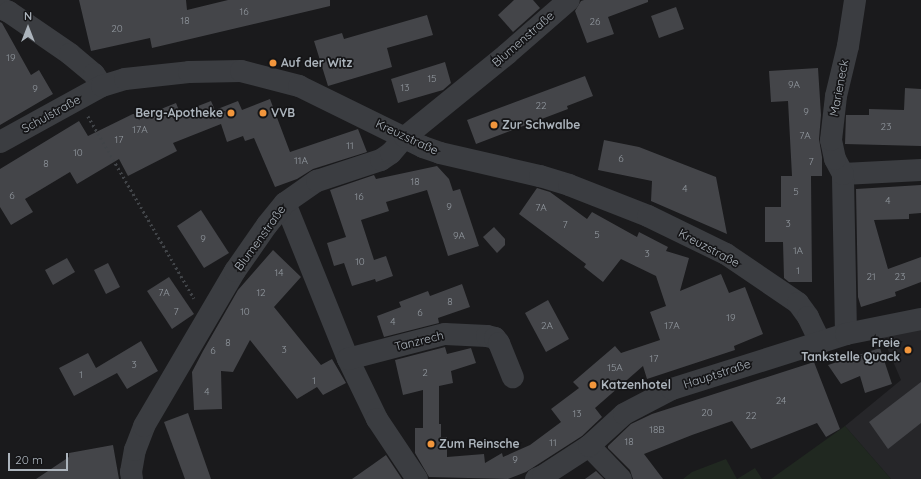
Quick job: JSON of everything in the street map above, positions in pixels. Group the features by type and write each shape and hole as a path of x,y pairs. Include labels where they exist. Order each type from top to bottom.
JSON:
{"street":[{"name":"Blumenstraße","path":"132,479 131,472 135,450 144,426 235,271 267,225 285,203 317,182 381,160 391,153 405,137 507,54 569,0"},
{"name":"Marieneck","path":"846,334 843,174 835,159 831,140 836,96 848,46 855,0"},
{"path":"0,8 9,12 70,54 94,74 102,86"},
{"name":"Kreuzstraße","path":"102,86 125,80 189,72 241,71 299,86 405,137 423,148 440,154 540,176 569,185 648,216 726,254 798,303 808,317 820,342"},
{"name":"Schulstraße","path":"0,142 102,86"},
{"path":"843,174 921,170"},
{"path":"285,203 348,359 377,419 418,479"},
{"name":"Hauptstraße","path":"536,479 589,446 624,414 672,389 846,334 921,319"},
{"name":"Tanzrech","path":"348,359 445,334 487,336 495,338 499,343 513,377"},
{"path":"589,446 621,479"}],"path":[{"path":"78,98 182,278"}],"shaded area":[{"path":"921,323 921,479 891,479 845,426 901,380 880,331"},
{"path":"845,426 891,479 771,479"},
{"path":"726,459 737,479 683,479 692,472"},
{"path":"755,468 762,479 737,479"}],"building":[{"path":"79,0 186,0 187,10 228,0 330,0 330,6 152,48 150,38 91,51"},
{"path":"514,0 533,0 540,8 513,32 498,15"},
{"path":"648,0 648,2 608,17 614,34 587,43 575,11 581,1"},
{"path":"676,7 684,29 659,38 651,16"},
{"path":"427,15 433,35 387,48 392,67 328,86 314,41 342,33 344,39"},
{"path":"0,22 2,23 31,75 39,70 53,94 0,125"},
{"path":"445,62 451,83 443,90 398,103 391,79"},
{"path":"818,68 821,115 819,139 822,157 822,176 811,176 812,282 789,282 784,278 783,242 765,242 765,207 781,207 781,176 792,176 788,101 771,102 769,71"},
{"path":"585,76 593,96 567,106 568,109 476,144 467,120"},
{"path":"905,88 921,89 921,146 845,144 846,115 869,115 869,109 904,110"},
{"path":"270,99 290,152 358,129 367,152 313,169 297,179 275,187 254,138 245,141 243,136 227,142 221,124 173,143 177,151 128,176 119,159 77,184 70,172 25,199 33,212 11,225 0,207 0,169 79,121 88,136 143,109 146,115 176,103 180,113 211,101 215,110 238,101 242,110"},
{"path":"604,140 639,147 716,177 727,234 651,201 652,181 598,170"},
{"path":"437,166 449,179 453,191 460,189 479,246 448,256 427,190 386,202 389,211 361,220 374,260 386,256 393,276 376,282 375,279 352,286 344,263 334,266 327,243 346,237 330,190 374,175 376,179"},
{"path":"921,185 921,213 909,214 909,219 874,220 888,269 921,257 921,282 895,292 896,296 861,307 858,297 856,189"},
{"path":"537,188 550,192 587,219 592,212 637,237 639,232 668,247 666,251 689,258 680,291 721,274 729,293 745,287 763,334 734,346 735,350 647,379 643,366 595,408 602,417 582,436 526,472 508,479 429,477 415,453 415,428 423,428 423,390 403,395 395,360 445,347 447,354 471,348 476,363 451,371 453,383 439,386 439,424 441,424 441,437 447,437 447,457 484,454 485,463 502,453 503,457 530,445 561,422 551,409 579,388 573,382 615,346 621,353 660,340 650,312 666,306 656,276 621,259 603,282 584,267 586,264 519,214"},
{"path":"201,210 229,253 204,268 177,226"},
{"path":"494,227 505,239 505,245 497,253 483,237"},
{"path":"273,250 301,277 274,307 321,365 332,359 346,383 323,395 317,387 297,399 250,340 233,372 221,371 222,409 194,410 192,372 238,290"},
{"path":"67,258 75,272 53,285 45,270"},
{"path":"108,263 120,287 106,294 94,270"},
{"path":"169,277 194,314 172,329 147,291"},
{"path":"462,284 470,307 438,318 439,323 384,337 377,316 401,307 399,302 428,291 430,296"},
{"path":"548,300 569,339 546,352 525,313"},
{"path":"141,341 158,371 127,389 117,373 74,396 59,368 88,353 96,368"},
{"path":"880,348 892,384 865,393 860,376 841,384 828,365"},
{"path":"814,362 840,429 826,437 817,423 751,449 732,421 644,454 663,479 633,479 630,470 608,448 608,446 631,424 652,414"},
{"path":"921,382 921,423 888,449 869,422"},
{"path":"188,413 211,479 185,479 164,422"},
{"path":"113,445 119,479 36,479 69,457 69,453"},
{"path":"386,455 402,479 352,479 372,465"},
{"path":"596,471 604,479 585,479"}],"place":[{"name":"Auf der Witz","path":"273,63"},
{"name":"Berg-Apotheke","path":"231,113"},
{"name":"VVB","path":"263,113"},
{"name":"Zur Schwalbe","path":"494,125"},
{"name":"Freie Tankstelle Quack","path":"908,350"},
{"name":"Katzenhotel","path":"593,385"},
{"name":"Zum Reinsche","path":"431,444"}]}
